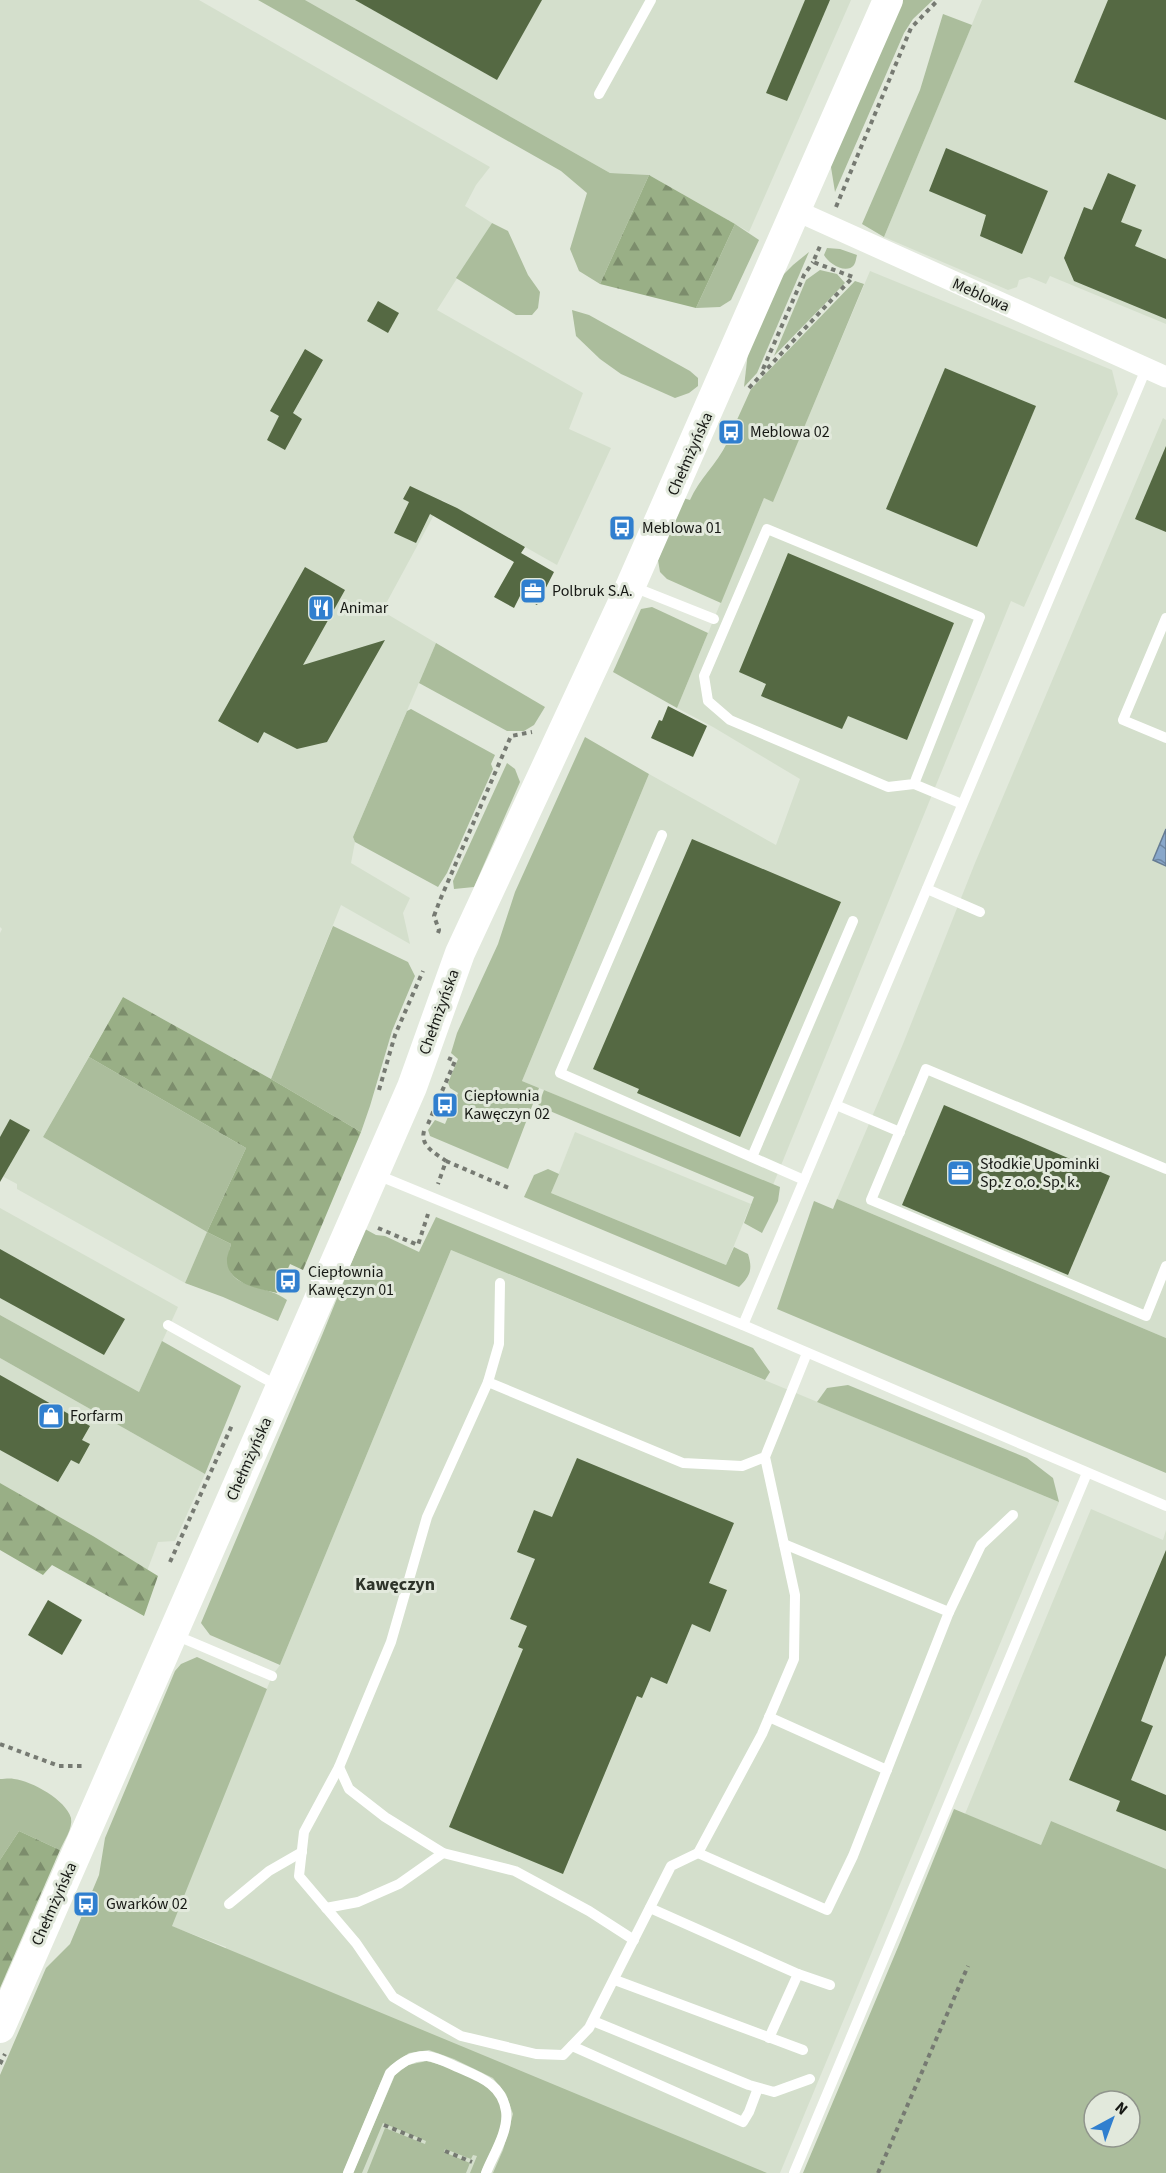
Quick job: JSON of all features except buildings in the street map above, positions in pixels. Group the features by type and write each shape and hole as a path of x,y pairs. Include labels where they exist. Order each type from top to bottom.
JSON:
{"street":[{"name":"Chełmżyńska","path":"0,2028 412,1086 460,953 631,585 888,0"},
{"name":"Meblowa","path":"797,211 1166,377"}],"lane":[{"path":"599,94 651,0"},
{"path":"743,1325 1146,369"},
{"path":"914,784 980,617 767,529 704,676 708,701 730,720 888,787 914,784 962,804"},
{"path":"631,585 714,619"},
{"path":"1166,618 1123,720 1166,738"},
{"path":"662,835 560,1073 804,1180"},
{"path":"927,889 980,912"},
{"path":"752,1157 853,921"},
{"path":"1166,1169 926,1069 871,1200 1146,1316 1166,1266"},
{"path":"836,1105 900,1132"},
{"path":"372,1173 743,1325 1166,1506"},
{"path":"500,1283 499,1344 488,1382 427,1517 391,1642 339,1767 304,1832 299,1876 356,1943 393,1997 461,2036 536,2054 563,2055 589,2028 671,1866 698,1853 769,1717 794,1659 795,1594 765,1457 807,1353"},
{"path":"168,1325 280,1388"},
{"path":"488,1382 683,1463 742,1466 765,1457"},
{"path":"794,2173 1087,1473"},
{"path":"698,1853 827,1910 853,1856 949,1612 981,1545 1013,1515"},
{"path":"784,1544 949,1612"},
{"path":"172,1634 272,1676"},
{"path":"769,1717 887,1770"},
{"path":"339,1767 349,1789 385,1817 443,1853 515,1871 589,1911 634,1940"},
{"path":"229,1904 269,1871 302,1852"},
{"path":"326,1908 358,1902 399,1884 443,1853"},
{"path":"650,1908 798,1974 830,1985"},
{"path":"769,2038 798,1974"},
{"path":"615,1980 803,2050"},
{"path":"593,2021 758,2088 774,2092 810,2079"},
{"path":"572,2046 743,2122 758,2088"},
{"path":"348,2173 390,2073 398,2065 411,2058 425,2056 484,2078 502,2096 506,2113 505,2127 486,2173"}],"path":[{"path":"761,374 804,275 813,262"},
{"path":"425,1048 455,1061 423,1134 425,1145 446,1161 511,1189"},
{"path":"374,1226 418,1245 446,1161"},
{"path":"878,2173 968,1966"},
{"path":"380,2135 384,2125 425,2142"},
{"path":"445,2151 472,2162"}],"shaded area":[{"path":"0,0 199,0 490,167 476,185 465,206 492,223 437,310 583,393 569,429 611,448 557,565 442,500 382,611 436,643 353,837 355,842 351,863 410,898 403,913 410,944 341,905 271,1079 123,997 43,1137 207,1232 185,1283 17,1189 17,1184 0,1175 0,933 2,929 0,927"},
{"path":"305,0 851,0 749,232 649,175 610,173"},
{"path":"982,0 1166,0 1166,324 1050,276 1046,284 1029,277 1019,280 1017,287 1008,290 884,237"},
{"path":"870,271 1112,370 1118,394 1024,607 1011,601 773,1185 522,1081 649,774 776,845 800,779 677,708 764,498 773,501"},
{"path":"1163,418 1166,420 1166,1338 837,1199 903,1044 975,863"},
{"path":"575,1132 751,1204 726,1265 551,1193"},
{"path":"0,1208 178,1307 139,1392 0,1315"},
{"path":"451,1250 1059,1502 780,2173 132,2173 226,1947 171,1926 272,1676 280,1665"},
{"name":"Forfarm","path":"0,1358 205,1474 175,1541 158,1542 147,1571 93,1536 0,1483"},
{"path":"1091,1509 1163,1540 1166,1530 1166,1869 1051,1821 1041,1845 965,1814"}],"green space":[{"path":"258,0 305,0 610,173 649,175 600,284 579,271 570,249 587,193 561,171"},
{"path":"901,0 933,0 913,19 904,33 835,192 830,161"},
{"path":"943,14 972,25 884,237 862,224 920,90"},
{"path":"649,175 735,224 696,308 600,284"},
{"path":"492,223 508,231 528,275 540,292 538,308 532,315 516,315 456,278"},
{"path":"735,224 759,240 731,300 720,307 696,308"},
{"path":"827,248 840,249 857,255 854,265 846,269 833,264 824,255"},
{"path":"809,252 757,373 744,387 748,352 780,278"},
{"path":"820,270 837,274 845,283 774,356 806,280"},
{"path":"855,281 864,284 773,502 764,498 721,603 667,579 660,572 658,560 683,498 690,500 727,443 730,445 739,424 736,422 751,389"},
{"path":"572,310 589,315 690,371 698,378 698,386 689,393 675,398 621,374 600,359 576,336"},
{"path":"652,607 708,633 677,708 613,672 641,609"},
{"path":"436,643 545,707 534,725 524,731 507,731 419,683"},
{"path":"411,709 495,755 491,764 493,769 447,873 438,887 355,842 353,837 407,711"},
{"path":"585,737 649,774 522,1081 539,1088 508,1169 430,1136 428,1130 435,1120 445,1124 458,1093 450,1088 448,1083 458,1059 451,1053 457,1033 498,944 515,892"},
{"path":"507,763 515,769 520,782 474,887 454,889 453,881"},
{"path":"333,926 408,962 415,976 392,1031 361,1132 271,1079"},
{"path":"123,997 361,1132 303,1270 290,1264 277,1293 252,1287 237,1279 228,1267 227,1258 231,1244 207,1232 246,1148 89,1057"},
{"path":"89,1057 246,1148 207,1232 43,1137"},
{"path":"544,1090 780,1187 778,1201 762,1233 744,1223 754,1197 538,1106"},
{"path":"548,1169 559,1174 551,1193 726,1265 734,1247 748,1254 750,1269 748,1276 739,1287 524,1197 534,1175"},
{"path":"837,1199 1166,1338 1166,1473 777,1309 814,1201 833,1209"},
{"path":"436,1217 753,1348 770,1372 765,1380 451,1250 280,1665 210,1635 201,1623 365,1229 419,1252"},
{"path":"207,1232 231,1244 228,1260 230,1271 235,1278 287,1300 278,1321 185,1283"},
{"path":"0,1315 139,1392 162,1341 241,1386 205,1474 0,1358"},
{"path":"848,1385 1027,1458 1053,1478 1059,1502 817,1402 827,1388"},
{"path":"0,1483 158,1576 144,1616 52,1565 43,1575 0,1550"},
{"path":"197,1657 267,1689 172,1926 767,2173 493,2173 503,2150 513,2114 506,2094 493,2078 429,2050 409,2053 390,2066 381,2082 343,2173 0,2173 0,2075 46,1968 70,1944 99,1875 105,1838 175,1671 181,1664"},
{"path":"0,1779 30,1783 56,1798 63,1805 68,1811 71,1822 60,1850 19,1831 0,1860"},
{"path":"954,1809 1041,1845 1051,1821 1166,1869 1166,2173 803,2173"},
{"path":"19,1831 60,1850 0,1988 0,1860"},
{"path":"427,2061 473,2077 493,2090 499,2100 502,2111 501,2127 481,2173 470,2173 477,2156 473,2155 471,2159 445,2149 444,2152 470,2163 466,2173 367,2173 385,2128 425,2144 426,2141 383,2123 362,2173 353,2173 395,2075 408,2065"}],"water":[{"path":"1166,829 1166,866 1153,860"}],"place":[{"name":"Meblowa 02","path":"731,432"},
{"name":"Meblowa 01","path":"622,528"},
{"name":"Polbruk S.A.","path":"533,591"},
{"name":"Animar","path":"321,608"},
{"name":"Ciepłownia Kawęczyn 02","path":"445,1105"},
{"name":"Słodkie Upominki Sp. z o.o. Sp. k.","path":"960,1173"},
{"name":"Ciepłownia Kawęczyn 01","path":"288,1281"},
{"name":"Forfarm","path":"51,1416"},
{"name":"Gwarków 02","path":"86,1904"}],"district":[{"name":"Kawęczyn","path":"395,1584"}]}
